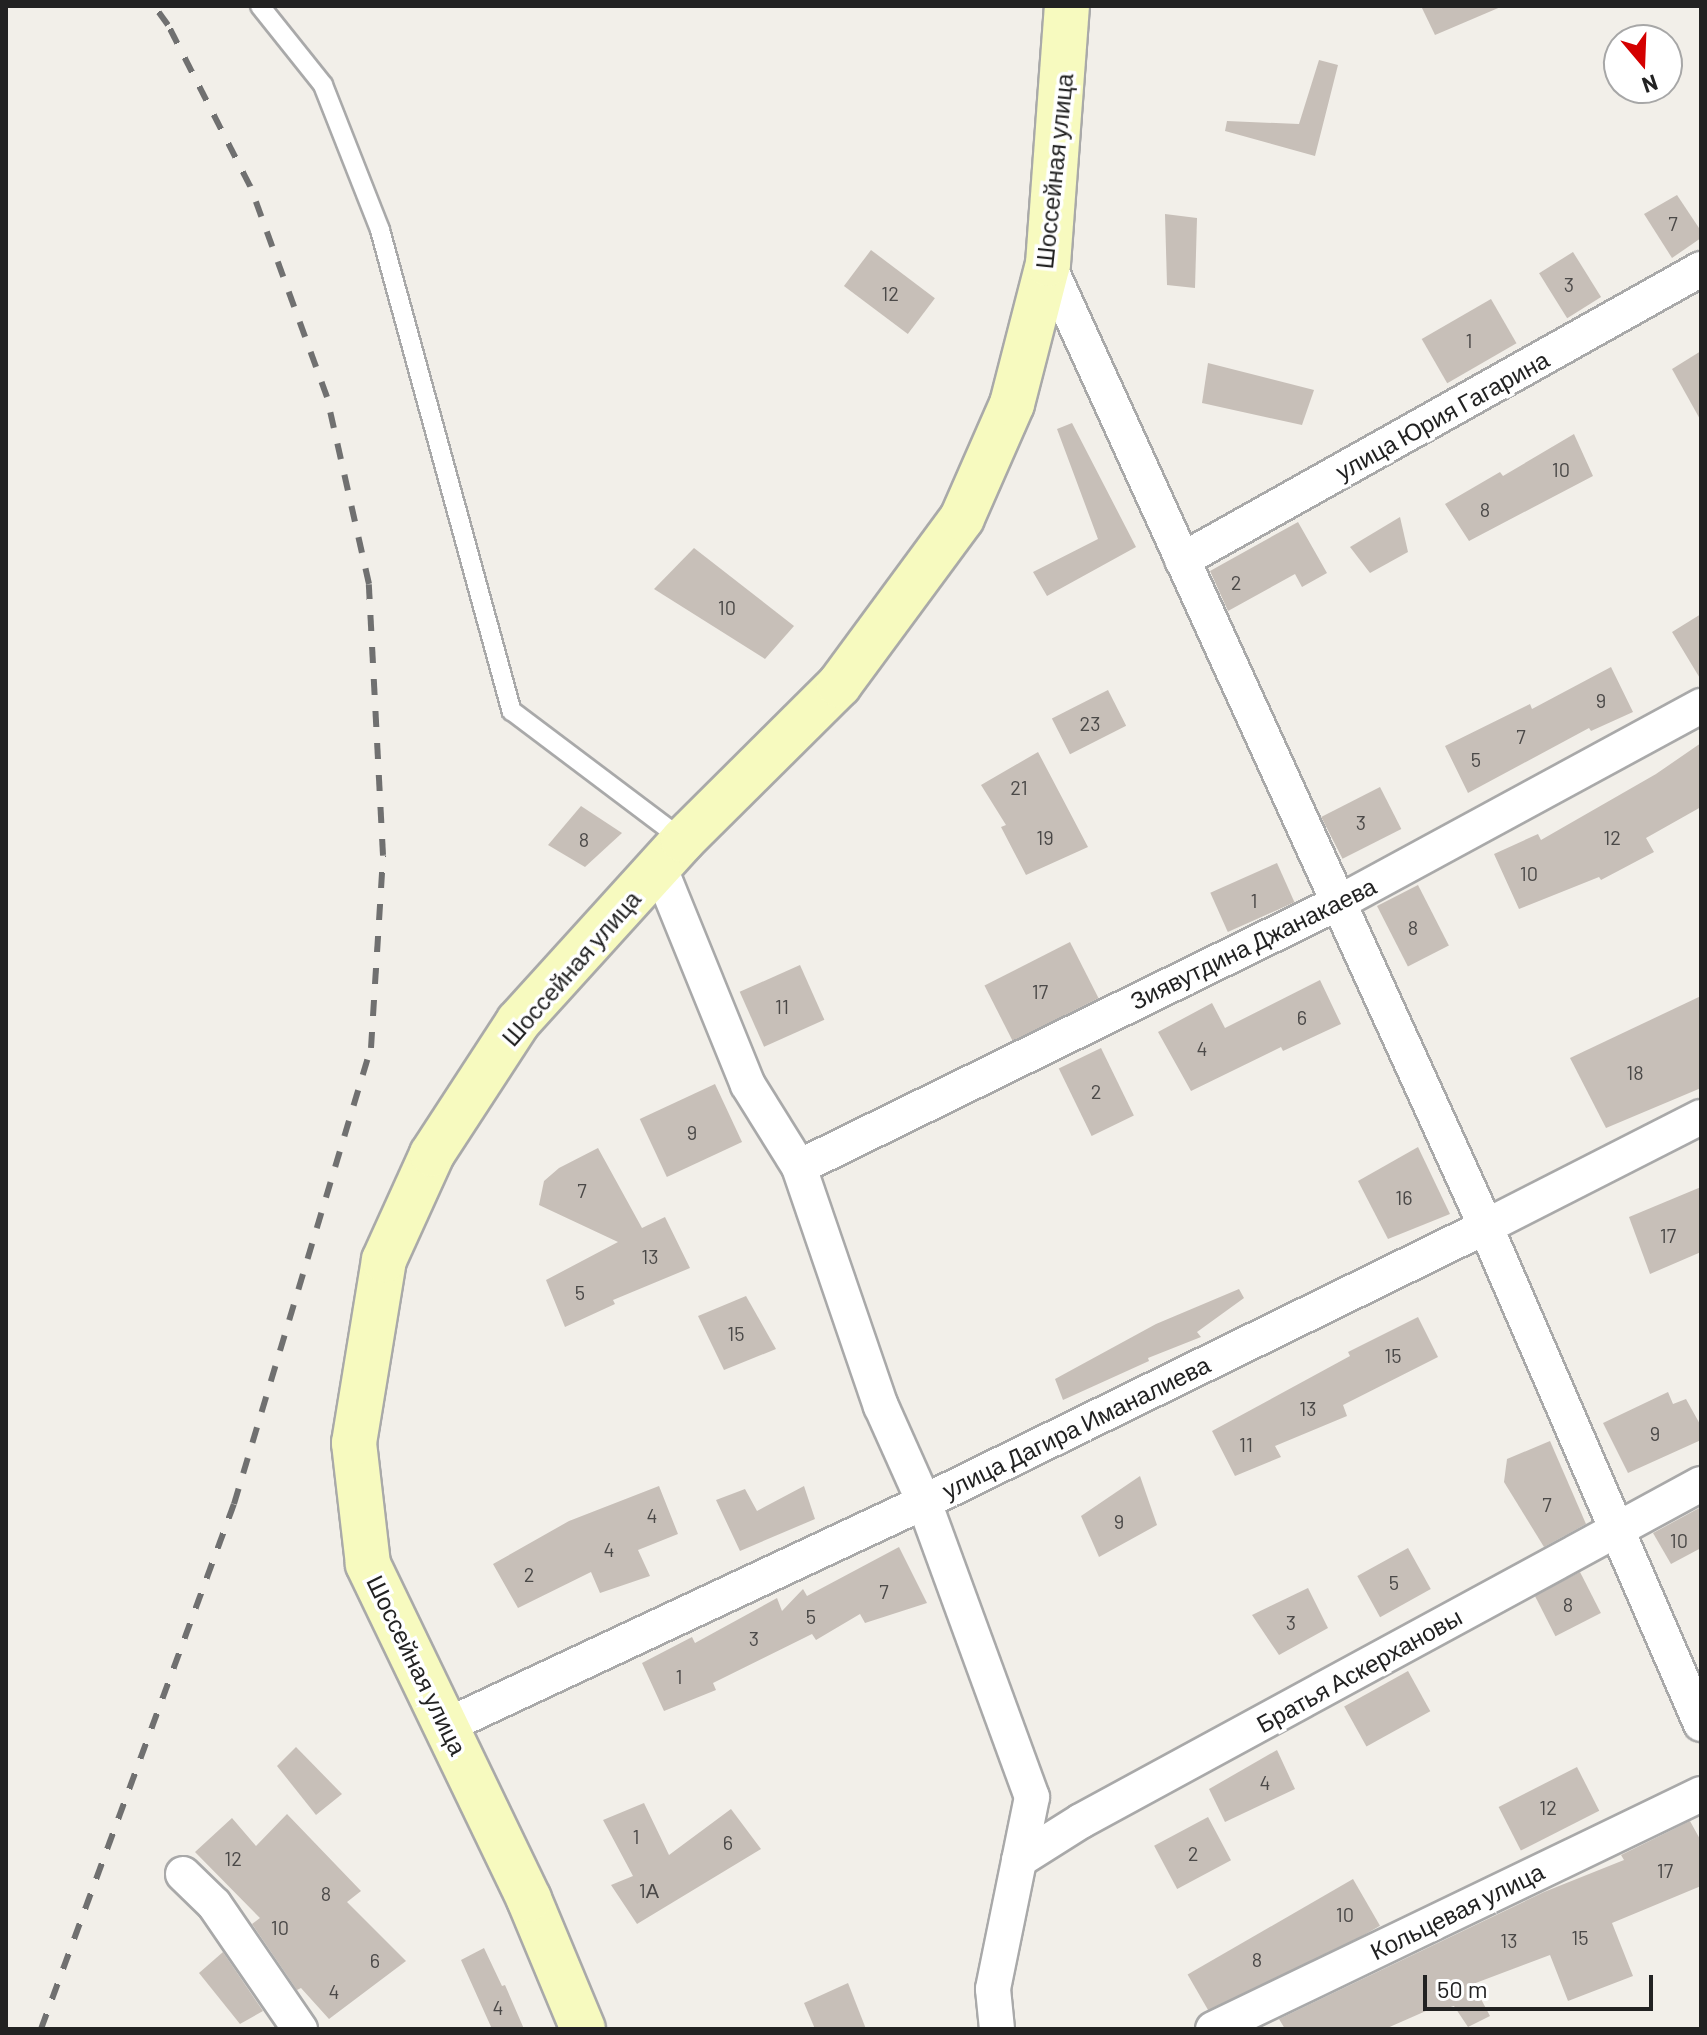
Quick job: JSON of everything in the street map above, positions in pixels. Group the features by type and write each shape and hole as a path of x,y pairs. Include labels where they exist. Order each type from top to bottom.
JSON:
{"main road":[{"name":"Шоссейная улица","path":"574,2016 529,1899 368,1564 354,1443 384,1260 432,1154 518,1022 671,853 839,685 962,518 1012,404 1048,264 1067,6"}],"street":[{"path":"1048,264 1485,1227 1701,1724"},
{"name":"улица Юрия Гагарина","path":"1182,560 1701,269"},
{"name":"Зиявутдина Джанакаева","path":"799,1167 1338,903 1701,706"},
{"path":"671,853 748,1085 799,1167 881,1406 924,1502 1032,1797 993,1989 997,2029"},
{"name":"улица Дагира Иманалиева","path":"446,1726 924,1502 1485,1227 1701,1117"},
{"name":"Братья Аскерхановы","path":"1019,1860 1081,1821 1701,1484"},
{"name":"Кольцевая улица","path":"1213,2029 1701,1794"},
{"path":"183,1874 214,1904 300,2029"}],"lane":[{"path":"260,6 323,85 380,230 512,711 671,853"}],"building":[{"path":"1421,6 1503,6 1435,35"},
{"path":"1319,60 1338,65 1315,156 1225,131 1227,121 1299,124"},
{"path":"1677,195 1701,231 1701,238 1672,258 1644,214"},
{"path":"1165,214 1197,218 1195,288 1167,285"},
{"path":"871,250 935,298 908,334 844,286"},
{"path":"1573,252 1601,297 1567,318 1539,273"},
{"path":"1491,299 1517,343 1447,383 1422,339"},
{"path":"1701,351 1701,421 1672,369"},
{"path":"1208,363 1314,390 1302,425 1202,403"},
{"path":"1072,423 1136,547 1047,596 1033,572 1098,539 1057,429"},
{"path":"1574,434 1593,476 1469,541 1445,504 1500,472 1503,476"},
{"path":"1400,517 1408,552 1370,573 1350,547"},
{"path":"1298,522 1327,573 1302,587 1295,574 1228,611 1210,571"},
{"path":"694,548 794,626 765,659 654,589"},
{"path":"1701,614 1701,680 1672,632"},
{"path":"1611,667 1633,712 1591,731 1589,728 1468,793 1445,746 1530,704 1532,709"},
{"path":"1108,690 1126,726 1070,754 1052,719"},
{"path":"1701,743 1701,807 1646,838 1654,852 1601,880 1599,877 1519,909 1494,854 1538,834 1541,840 1656,774"},
{"path":"1038,752 1088,847 1026,875 1001,827 1006,825 981,785"},
{"path":"1380,787 1401,829 1343,859 1321,817"},
{"path":"581,806 622,833 585,867 548,845"},
{"path":"1277,863 1294,902 1228,932 1210,893"},
{"path":"1418,885 1449,946 1408,966 1377,906"},
{"path":"1070,942 1099,998 1013,1042 984,986"},
{"path":"800,965 824,1020 764,1047 740,992"},
{"path":"1320,980 1341,1024 1283,1051 1281,1047 1191,1091 1158,1032 1212,1003 1225,1028"},
{"path":"1701,996 1701,1088 1606,1128 1570,1058"},
{"path":"1101,1048 1134,1115 1092,1136 1059,1069"},
{"path":"715,1084 742,1142 667,1177 640,1119"},
{"path":"1418,1147 1450,1214 1388,1239 1358,1181"},
{"path":"598,1148 642,1228 665,1217 690,1268 613,1300 615,1304 565,1327 546,1280 618,1242 539,1205 544,1181 559,1168"},
{"path":"1701,1187 1701,1252 1650,1274 1629,1217"},
{"path":"1239,1289 1244,1298 1197,1332 1201,1337 1148,1358 1149,1361 1063,1400 1055,1379 1156,1324"},
{"path":"746,1296 776,1349 724,1370 698,1316"},
{"path":"1418,1317 1438,1357 1343,1405 1347,1416 1275,1446 1281,1457 1235,1476 1212,1431 1350,1356 1348,1352"},
{"path":"1668,1392 1673,1404 1686,1399 1701,1426 1701,1440 1628,1473 1603,1423"},
{"path":"1550,1441 1586,1524 1544,1547 1504,1482 1507,1459"},
{"path":"1140,1476 1157,1525 1099,1557 1081,1516"},
{"path":"659,1486 678,1534 638,1550 650,1576 600,1593 591,1572 518,1608 493,1564 569,1521"},
{"path":"804,1486 815,1519 740,1551 716,1500 745,1489 757,1511"},
{"path":"1701,1507 1701,1548 1671,1564 1653,1533"},
{"path":"899,1547 927,1603 865,1623 860,1614 816,1640 812,1634 713,1683 716,1690 664,1711 642,1663 692,1637 695,1643 777,1598 782,1611 803,1589 807,1596"},
{"path":"1408,1548 1431,1589 1380,1617 1357,1576"},
{"path":"1580,1572 1601,1613 1555,1636 1535,1595"},
{"path":"1308,1588 1328,1628 1279,1655 1252,1615"},
{"path":"1408,1671 1430,1711 1366,1747 1344,1706"},
{"path":"296,1747 342,1794 316,1815 277,1766"},
{"path":"1277,1750 1295,1789 1225,1822 1209,1789"},
{"path":"1577,1767 1599,1811 1521,1851 1499,1807"},
{"path":"644,1803 669,1855 731,1809 761,1849 637,1924 611,1885 633,1876 603,1820"},
{"path":"287,1814 361,1891 347,1902 406,1961 329,2019 301,1988 297,1990 252,1924 260,1918 195,1852 232,1818 256,1846"},
{"path":"1208,1817 1231,1860 1177,1889 1154,1846"},
{"path":"1690,1821 1701,1841 1701,1886 1612,1923 1633,1976 1568,2001 1550,1955 1473,1984 1490,2016 1468,2027 1454,2006 1437,2011 1435,2007 1385,2029 1285,2029 1279,2019 1544,1892 1624,1860 1621,1855"},
{"path":"1353,1879 1380,1926 1215,2021 1188,1975"},
{"path":"484,1948 502,1986 505,1985 524,2029 492,2029 461,1960"},
{"path":"223,1952 263,2011 240,2024 199,1973"},
{"path":"848,1983 866,2029 815,2029 804,2003"}],"railway":[{"path":"41,2029 234,1504 371,1048 383,855 369,584 327,397 250,186 168,25 154,6"}]}
